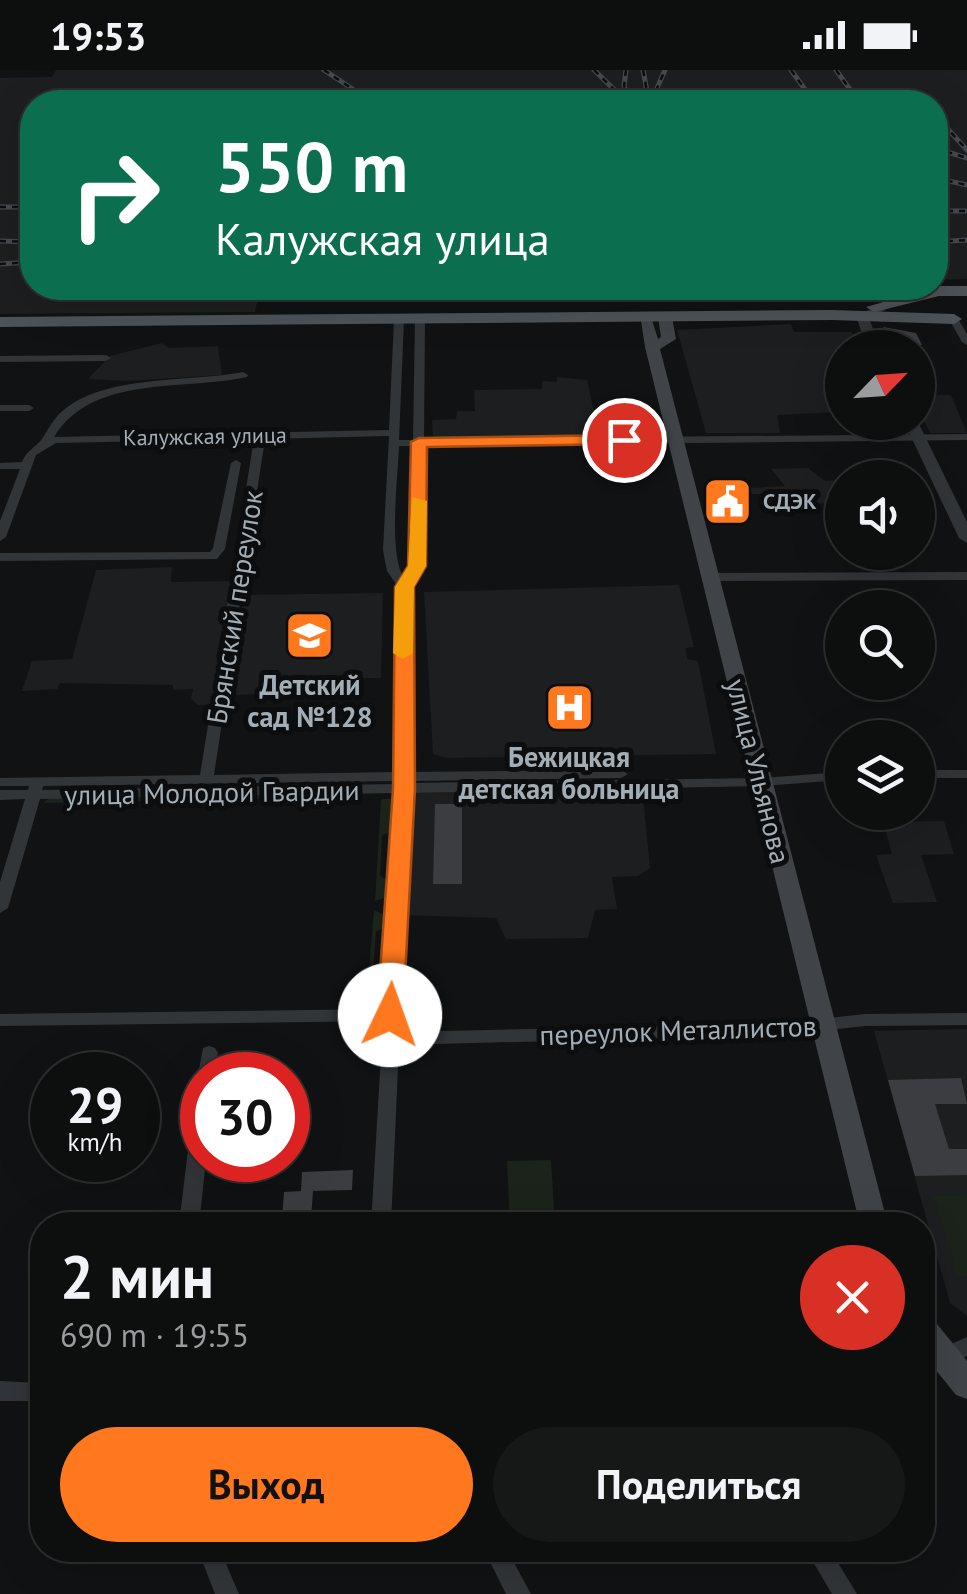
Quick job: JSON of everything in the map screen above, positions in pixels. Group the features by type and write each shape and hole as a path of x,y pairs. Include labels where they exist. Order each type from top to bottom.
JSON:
{"main road":[{"path":"832,315 904,300"},
{"path":"922,300 926,309 960,320"},
{"path":"0,322 832,315 960,320"},
{"name":"улица Ульянова","path":"645,317 871,1212"},
{"path":"652,347 668,339 664,317"},
{"path":"945,1357 967,1385"}],"street":[{"path":"867,330 862,316 896,302"},
{"path":"381,1212 404,783 404,587 417,566 420,318"},
{"path":"399,319 388,550 392,568 404,587"},
{"path":"960,320 967,342"},
{"path":"0,359 106,358"},
{"path":"0,537 31,453 46,443 70,410 114,391 222,381 242,374"},
{"path":"0,408 29,408"},
{"name":"Калужская улица","path":"46,443 74,438 260,435 419,442 825,433"},
{"name":"Калужская улица","path":"935,433 967,437"},
{"name":"Брянский переулок","path":"206,780 260,435"},
{"path":"919,440 967,538"},
{"name":"Калужская улица","path":"0,557 213,556 219,549 236,463"},
{"path":"0,466 26,465"},
{"path":"712,578 967,576"},
{"path":"935,774 967,774"},
{"name":"улица Молодой Гвардии","path":"0,782 35,788 825,776"},
{"name":"улица Молодой Гвардии","path":"0,795 35,788 206,780 404,783"},
{"path":"0,908 35,788"},
{"path":"0,1020 390,1015"},
{"name":"переулок Металлистов","path":"388,1040 967,1019"},
{"path":"190,1212 194,1182"},
{"path":"0,1391 30,1392"},
{"path":"214,1562 227,1594"},
{"path":"502,1562 519,1594"},
{"path":"824,1562 845,1594"}],"shaded area":[{"path":"56,70 967,70 967,279 948,280 948,90 20,90 20,300 258,300 255,312 0,314 0,78 52,77"},
{"path":"791,324 794,332 825,332 825,413 777,415 780,433 706,433 677,330"},
{"path":"162,343 169,348 218,346 222,375 127,381 88,379 110,356"},
{"path":"557,377 587,380 599,435 433,437 432,420 456,419 457,411 475,411 474,390 542,389 542,381 557,382"},
{"path":"935,395 951,395 967,433 935,433"},
{"path":"808,468 825,481 825,503 783,504 779,494 752,494 750,488 785,486 771,469"},
{"path":"172,567 171,582 232,581 216,658 225,659 215,705 198,705 191,699 193,689 173,690 173,685 60,683 57,689 22,691 32,661 72,659 96,570"},
{"name":"Бежицкая детская больница","path":"679,585 694,647 686,648 687,659 698,661 716,754 446,758 433,754 424,592"},
{"name":"Детский сад №128","path":"383,593 381,678 350,678 345,692 227,695 244,595"},
{"path":"642,787 650,868 638,876 612,877 617,909 595,910 588,938 506,939 496,918 401,915 410,799 415,793"},
{"path":"345,792 351,797 43,803 50,798"},
{"path":"381,799 398,799 396,830 382,835 380,876 393,884 387,897 375,901"},
{"path":"935,821 944,821 954,854 921,855 937,902 893,903 876,855 892,854 885,830 935,830"},
{"path":"374,910 390,918 388,927 376,931 373,971 385,978 384,1001 366,1007"},
{"path":"967,1029 967,1316 950,1303 935,1249 935,1212 925,1212 874,1031"},
{"path":"551,1160 554,1212 509,1212 507,1161"},
{"path":"967,1195 967,1276 957,1276 934,1196"}],"building":[{"path":"407,300 453,301 407,302"},
{"path":"435,804 462,804 462,884 433,884"},
{"path":"961,1078 967,1104 935,1104 949,1149 967,1149 967,1175 915,1176 888,1080"},
{"path":"353,1170 352,1190 313,1191 312,1212 283,1212 284,1192 301,1191 301,1182 310,1182 310,1172"}],"railway":[{"path":"324,70 354,90"},
{"path":"594,70 615,90"},
{"path":"626,70 626,90"},
{"path":"643,70 647,90"},
{"path":"656,90 665,70"},
{"path":"791,70 805,90"},
{"path":"836,70 850,90"},
{"path":"948,129 967,150"},
{"path":"948,152 967,158"},
{"path":"948,181 967,185"},
{"path":"0,207 20,207"},
{"path":"948,211 967,211"},
{"path":"948,241 967,240"},
{"path":"0,241 20,242"},
{"path":"0,264 20,263"}],"slow traffic":[{"path":"403,653 404,587 417,566 418,501"}],"place":[{"name":"СДЭК","path":"728,501"},
{"name":"Детский сад №128","path":"310,636"},
{"name":"Бежицкая детская больница","path":"569,708"}],"route":[{"path":"390,1015 404,789 404,587 417,566 419,442 624,440"}]}
